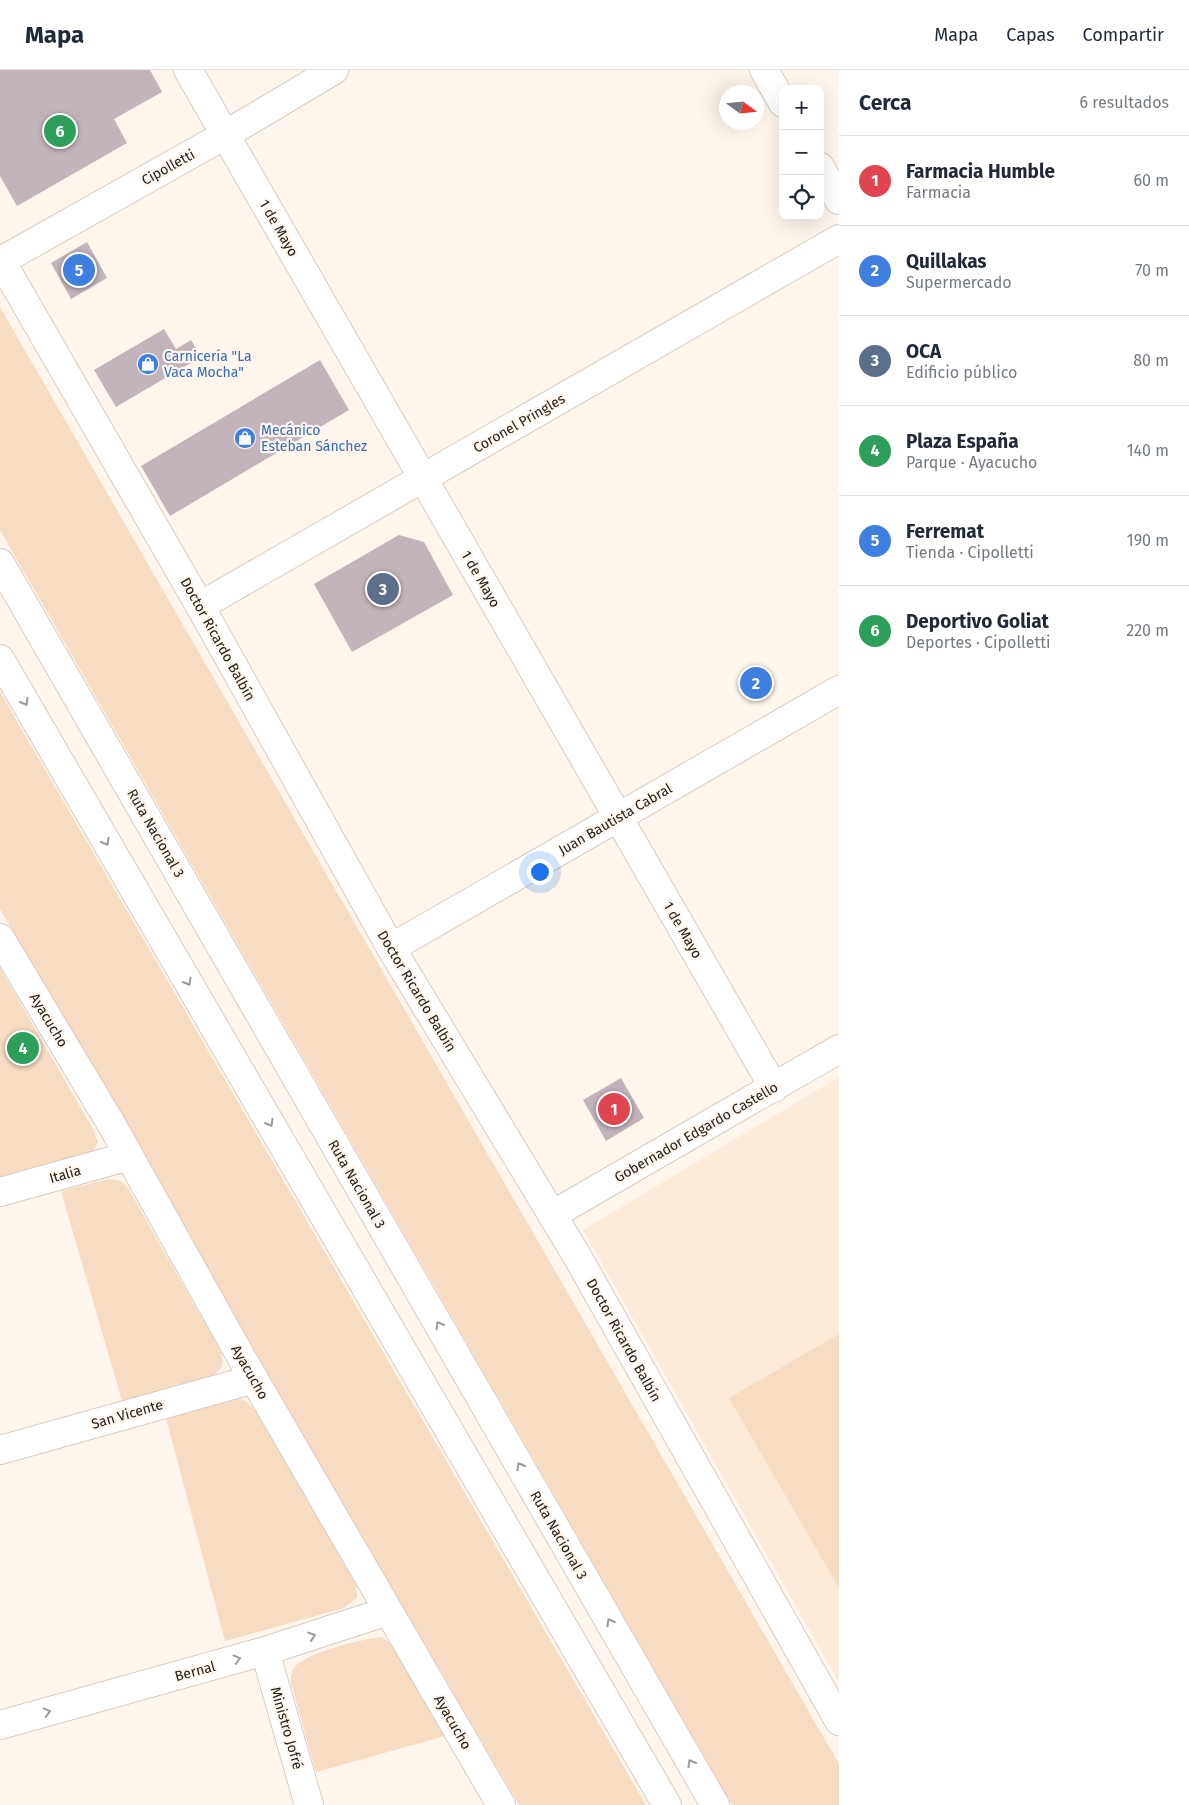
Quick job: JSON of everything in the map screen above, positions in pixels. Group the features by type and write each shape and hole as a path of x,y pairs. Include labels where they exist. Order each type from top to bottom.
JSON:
{"main road":[{"name":"1 de Mayo","path":"188,70 774,1088"},
{"name":"Cipolletti","path":"0,260 225,134 334,70"},
{"path":"764,70 779,95"},
{"path":"824,174 839,200"},
{"name":"Coronel Pringles","path":"200,606 839,238"},
{"name":"Doctor Ricardo Balbín","path":"0,260 200,606 391,948 577,1256 839,1721"},
{"name":"Ruta Nacional 3","path":"0,562 715,1805"},
{"path":"0,659 667,1805"},
{"name":"Juan Bautista Cabral","path":"391,948 839,690"},
{"name":"Ayacucho","path":"0,940 130,1156 254,1378 501,1805"},
{"name":"Gobernador Edgardo Castello","path":"552,1215 839,1049"},
{"name":"Italia","path":"0,1192 130,1156"},
{"name":"San Vicente","path":"0,1450 254,1378"},
{"name":"Bernal","path":"0,1725 266,1652 388,1611"},
{"name":"Ministro Jofré","path":"266,1652 308,1805"}],"shaded area":[{"path":"0,307 839,1764 839,1805 732,1805 0,530"},
{"path":"0,692 646,1805 519,1805 275,1388 0,909"},
{"path":"0,968 93,1129 98,1142 94,1150 85,1156 0,1180"},
{"path":"839,1077 839,1682 583,1230"},
{"path":"109,1179 121,1181 129,1190 220,1350 222,1366 210,1378 122,1401 61,1191"},
{"path":"839,1334 839,1588 729,1398"},
{"path":"233,1398 247,1402 258,1414 356,1580 357,1598 344,1608 225,1641 166,1418"},
{"path":"382,1637 394,1646 445,1736 316,1772 291,1683 293,1670 300,1662 321,1652"}],"building":[{"path":"0,70 150,70 162,92 114,119 127,143 17,206 0,176"},
{"path":"87,242 107,278 71,299 51,263"},
{"name":"Carnicería \"La Vaca Mocha\"","path":"164,329 176,349 191,340 201,357 116,407 94,370"},
{"name":"Mecánico Esteban Sánchez","path":"320,360 349,410 170,516 141,466"},
{"path":"399,535 424,542 453,595 352,652 314,584"},
{"path":"621,1078 644,1118 606,1141 583,1100"}],"place":[{"name":"Deportivo Goliat","path":"60,131"},
{"name":"Ferremat","path":"79,270"},
{"name":"Carnicería \"La Vaca Mocha\"","path":"148,364"},
{"name":"Mecánico Esteban Sánchez","path":"245,438"},
{"name":"OCA","path":"383,589"},
{"name":"Quillakas","path":"756,683"},
{"name":"Plaza España","path":"23,1048"},
{"name":"Farmacia Humble","path":"614,1109"}]}
